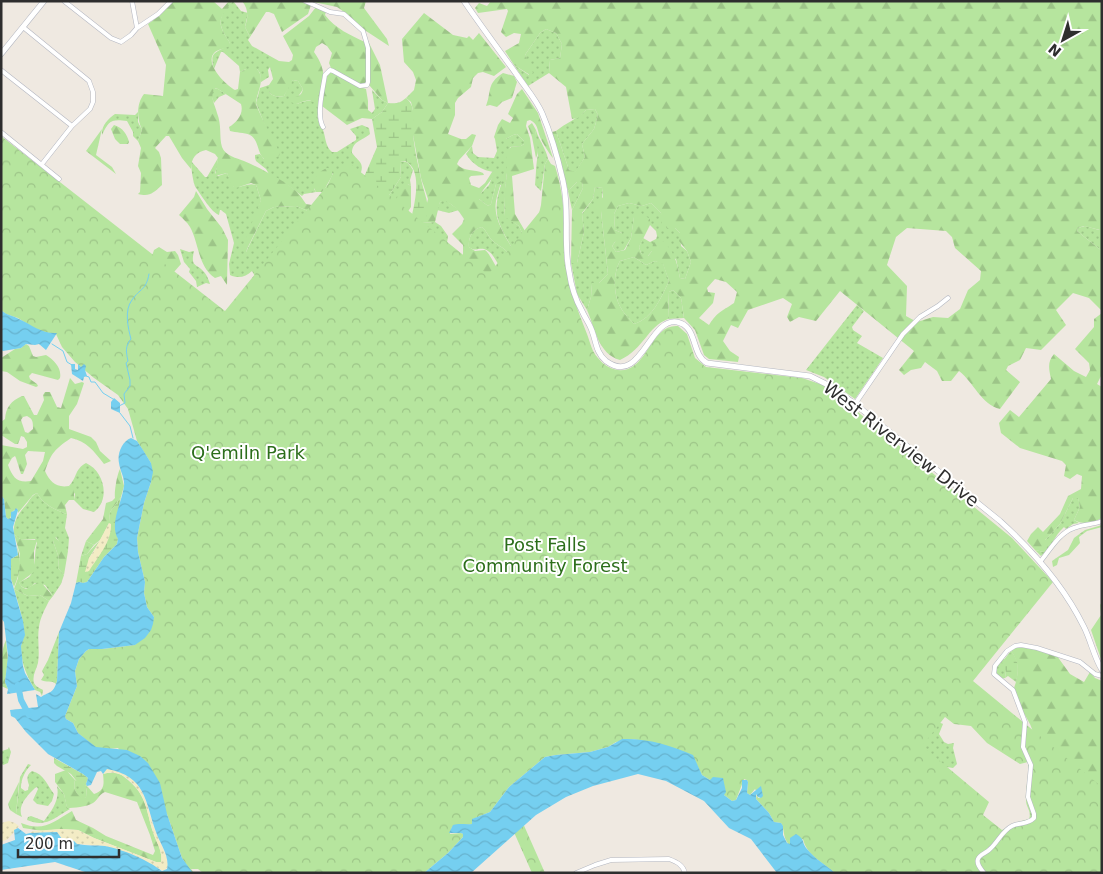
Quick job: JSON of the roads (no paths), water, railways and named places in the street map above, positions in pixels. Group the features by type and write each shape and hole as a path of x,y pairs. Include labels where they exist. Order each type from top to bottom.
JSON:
{"street":[{"path":"1,54 44,1"},
{"path":"64,1 117,41 125,40 132,36 137,28 158,14 171,1"},
{"path":"132,1 137,28"},
{"path":"305,1 330,12 344,14 363,31 368,48 367,85 360,86 333,71 327,72 325,75 319,114 323,127"},
{"name":"West Riverview Drive","path":"464,1 542,113 565,189 567,256 572,286 581,310 593,333 597,349 602,356 613,364 626,365 632,363 658,330 669,323 677,322 686,326 691,332 700,357 707,363 810,376 830,386 1000,521 1040,562 1054,578 1079,618 1102,670"},
{"path":"23,27 90,81 93,92 93,102 90,109 72,126 42,164"},
{"path":"1,70 72,126"},
{"path":"1,132 59,178"},
{"path":"855,404 904,334 920,317 948,298"},
{"path":"1040,562 1070,529 1102,521"},
{"path":"984,873 979,866 979,857 990,850 1007,829 1017,824 1029,823 1034,818 1028,797 1031,765 1023,747 1025,722 1013,690 994,674 995,666 1010,648 1021,645 1038,648 1080,662 1098,676 1102,676"},
{"path":"576,873 610,860 669,859 678,862 684,868 685,873"}],"water":[{"path":"1,310 42,331 57,333 46,350 39,344 26,344 21,348 3,351 1,350"},
{"path":"71,364 75,364 75,369 78,370 78,364 81,367 84,364 86,366 87,376 84,377 83,381 72,374"},
{"path":"114,398 120,403 120,413 111,409 111,402"},
{"path":"131,438 137,441 143,450 151,463 153,472 137,538 138,552 145,582 144,593 147,607 154,617 153,624 145,638 135,645 89,649 86,651 79,659 75,671 77,686 65,716 66,719 73,723 78,733 96,747 127,750 140,756 148,763 160,783 167,814 182,858 193,873 88,873 55,862 1,870 1,845 15,840 14,830 18,828 26,834 57,832 62,839 74,841 77,844 112,847 142,859 162,871 167,869 166,855 156,832 146,800 137,784 130,777 120,772 107,769 103,774 101,771 97,772 91,785 87,786 88,778 48,754 11,716 10,710 38,707 36,694 41,697 51,692 56,685 59,632 71,603 76,583 87,582 104,557 117,544 115,520 124,483 119,456 123,445"},
{"path":"1,495 4,499 6,517 8,519 11,518 11,512 16,508 18,510 13,527 18,555 11,559 11,579 25,635 21,646 23,666 35,690 7,694 8,689 5,682 8,656 4,622 1,618"},
{"path":"622,739 658,743 693,755 702,775 710,780 713,777 723,778 726,792 724,795 732,801 736,800 742,788 742,780 747,780 747,793 750,795 761,786 763,796 761,798 756,794 756,799 769,813 774,822 781,823 783,835 787,843 790,844 790,838 796,834 801,838 810,853 835,873 777,873 751,839 729,828 704,801 666,781 638,774 593,786 566,797 536,815 471,873 424,873 448,853 463,837 461,833 449,833 453,825 472,824 472,819 490,812 509,787 545,757 590,752 608,747"}],"waterway":[{"path":"119,406 125,403 124,394 130,386 126,363 128,361 127,347 131,339 128,309 132,300 144,287 149,274"},
{"path":"52,344 63,351 67,362 72,365"},
{"path":"86,376 89,377 91,382 95,382 103,393 113,399"},
{"path":"120,413 130,426 133,438"},
{"path":"18,685 21,700 29,715"}],"park label":[{"name":"Q'emiln Park","path":"248,453"},
{"name":"Post Falls Community Forest","path":"545,555"}]}
